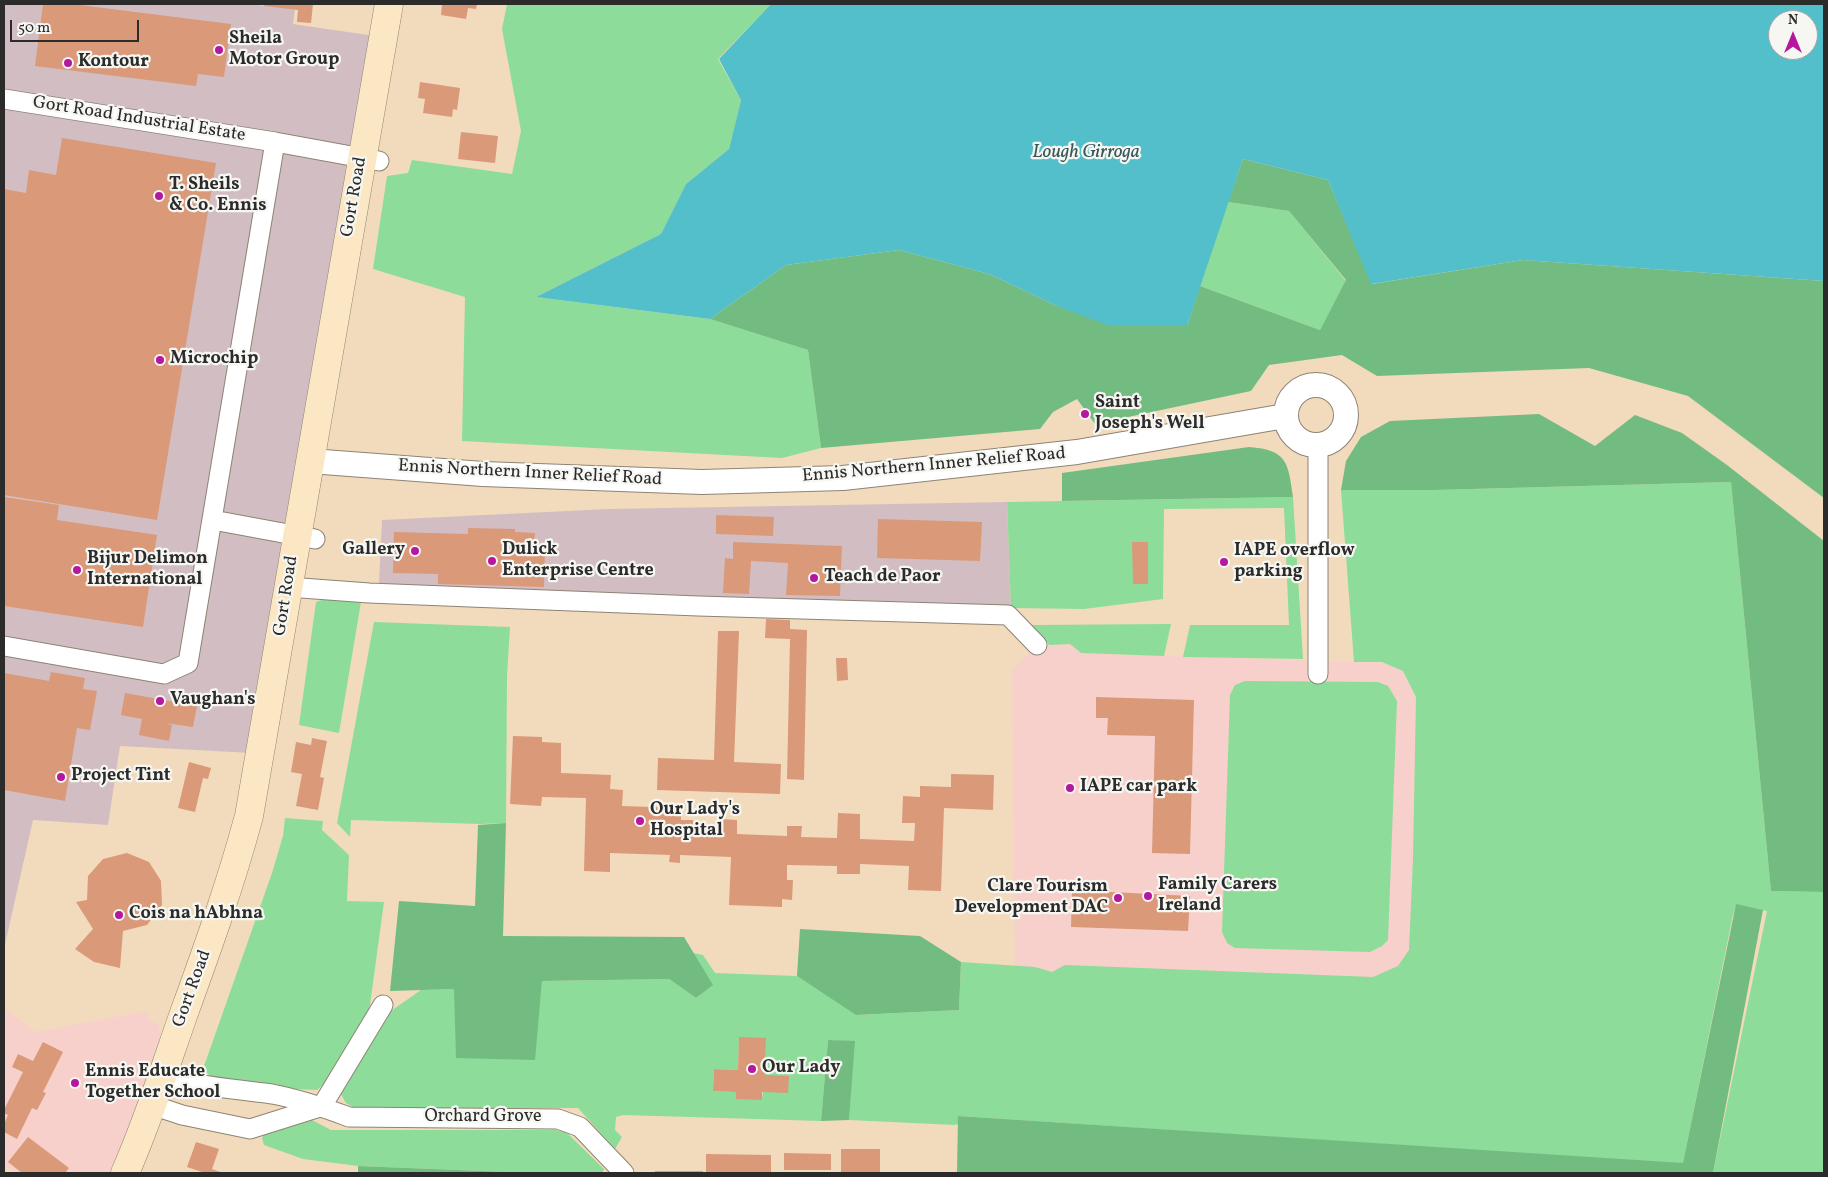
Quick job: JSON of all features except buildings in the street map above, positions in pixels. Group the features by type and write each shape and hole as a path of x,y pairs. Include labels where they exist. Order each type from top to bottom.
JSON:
{"main road":[{"name":"Gort Road","path":"144,1173 160,1107 171,1080 233,876 249,816 296,551 319,462 370,160 389,4"},
{"name":"Gort Road","path":"370,160 405,4"},
{"name":"Gort Road","path":"125,1173 144,1130 160,1107"}],"street":[{"name":"Gort Road Industrial Estate","path":"4,99 275,142 370,160"},
{"path":"4,646 164,674 188,663 275,142"},
{"path":"1309,385 1326,386 1339,394 1344,401 1347,412 1346,424 1337,437 1328,443 1318,446 1308,444 1293,436 1285,416 1286,406 1291,397 1299,389 1309,385"},
{"name":"Ennis Northern Inner Relief Road","path":"319,462 483,474 692,481 842,478 1077,452 1285,416"},
{"path":"1318,446 1318,674"},
{"path":"213,520 296,551 379,593 678,605 1008,615 1037,645"},
{"path":"160,1107 214,1122 250,1128 322,1106 383,1005"},
{"name":"Orchard Grove","path":"171,1080 194,1085 274,1095 322,1106 349,1117 558,1119 580,1126 624,1173"}],"shaded area":[{"path":"4,4 249,4 295,9 293,24 375,36 252,753 120,746 108,825 33,820 4,949"},
{"path":"1007,502 1011,608 439,591 379,583 382,520 608,509"},
{"path":"1070,644 1081,653 1417,664 1419,989 1015,977 1012,671 1037,645"},
{"name":"Ennis Educate Together School","path":"4,1007 36,1032 147,1011 149,1019 158,1024 161,1034 134,1132 114,1173 16,1173 4,1165"}],"green space":[{"path":"507,4 771,4 718,59 741,100 729,149 686,184 661,234 536,297 710,319 808,350 821,448 782,458 462,441 465,297 373,269 387,176 408,173 412,160 512,174 521,131 502,29"},
{"path":"1243,159 1328,180 1372,284 1523,260 1824,281 1824,498 1688,396 1589,368 1377,376 1342,355 1269,365 1251,391 1095,424 1077,399 1053,412 1040,429 821,448 808,350 710,319 786,265 899,250 989,274 1057,306 1187,326 1200,286 1320,330 1346,280 1289,211 1228,202"},
{"path":"1228,202 1289,211 1346,281 1320,330 1200,286"},
{"path":"1539,414 1595,446 1635,415 1682,433 1727,465 1824,541 1824,892 1771,891 1731,482 1435,490 1341,490 1346,461 1361,437 1390,421"},
{"path":"1249,447 1272,451 1284,460 1290,475 1293,497 1062,501 1062,473"},
{"path":"1731,482 1771,891 1824,892 1824,1173 1713,1173 1767,911 1736,905 1683,1164 958,1116 958,1124 955,1125 849,1120 854,1042 828,1040 821,1121 623,1115 616,1117 615,1130 622,1137 615,1149 578,1108 354,1108 346,1103 339,1091 388,1013 421,990 454,989 534,1060 542,981 669,979 696,998 712,985 693,953 703,955 715,973 797,976 857,1015 959,1010 961,962 1035,967 1052,972 1065,965 1373,977 1398,966 1409,950 1416,697 1403,671 1382,662 1354,662 1341,490 1435,490","holes":["766,1038 762,1099 736,1092 713,1091 714,1069 738,1070 739,1039"]},
{"path":"1293,497 1303,659 1183,657 1190,625 1289,625 1284,508 1164,509 1163,599 1084,609 1011,608 1007,502"},
{"path":"325,599 361,602 339,733 299,725 316,602"},
{"path":"374,622 510,627 507,676 506,823 351,820 350,837 337,823"},
{"path":"1171,624 1164,656 1081,653 1070,644 1049,645 1030,625"},
{"path":"1245,681 1378,682 1388,686 1397,701 1388,940 1382,946 1370,952 1235,948 1227,943 1222,932 1230,695 1235,685"},
{"path":"285,818 323,821 322,830 349,855 347,901 384,902 369,1012 334,1075 317,1090 232,1086 209,1075 203,1069 272,873 283,836"},
{"path":"506,823 503,936 684,937 713,985 696,998 669,979 542,981 535,1060 456,1058 454,989 390,991 399,901 475,906 478,825"},
{"path":"1736,904 1763,910 1713,1173 957,1173 958,1116 1683,1163"},
{"path":"800,929 920,936 961,962 959,1010 856,1015 797,976"},
{"path":"828,1040 855,1041 849,1120 821,1121"},
{"path":"301,1118 312,1120 331,1130 555,1130 566,1132 604,1169 602,1173 533,1173 358,1166 303,1159 264,1145 262,1138 266,1130"},
{"path":"358,1166 533,1173 358,1173"}],"water":[{"name":"Lough Girroga","path":"771,4 1824,4 1824,281 1523,260 1371,284 1328,180 1243,159 1187,326 1110,326 1057,306 989,274 899,250 786,265 710,319 536,297 661,234 686,184 729,149 741,100 719,59"}],"place":[{"name":"Sheila Motor Group","path":"219,50"},
{"name":"Kontour","path":"68,63"},
{"name":"T. Sheils & Co. Ennis","path":"159,196"},
{"name":"Microchip","path":"160,360"},
{"name":"Saint Joseph's Well","path":"1085,414"},
{"name":"Gallery","path":"415,551"},
{"name":"Dulick Enterprise Centre","path":"492,561"},
{"name":"IAPE overflow parking","path":"1224,562"},
{"name":"Bijur Delimon International","path":"77,570"},
{"name":"Teach de Paor","path":"814,578"},
{"name":"Vaughan's","path":"160,701"},
{"name":"Project Tint","path":"61,777"},
{"name":"IAPE car park","path":"1070,788"},
{"name":"Our Lady's Hospital","path":"640,821"},
{"name":"Family Carers Ireland","path":"1148,896"},
{"name":"Clare Tourism Development DAC","path":"1118,898"},
{"name":"Cois na hAbhna","path":"119,915"},
{"name":"Our Lady","path":"752,1069"},
{"name":"Ennis Educate Together School","path":"75,1083"}]}
